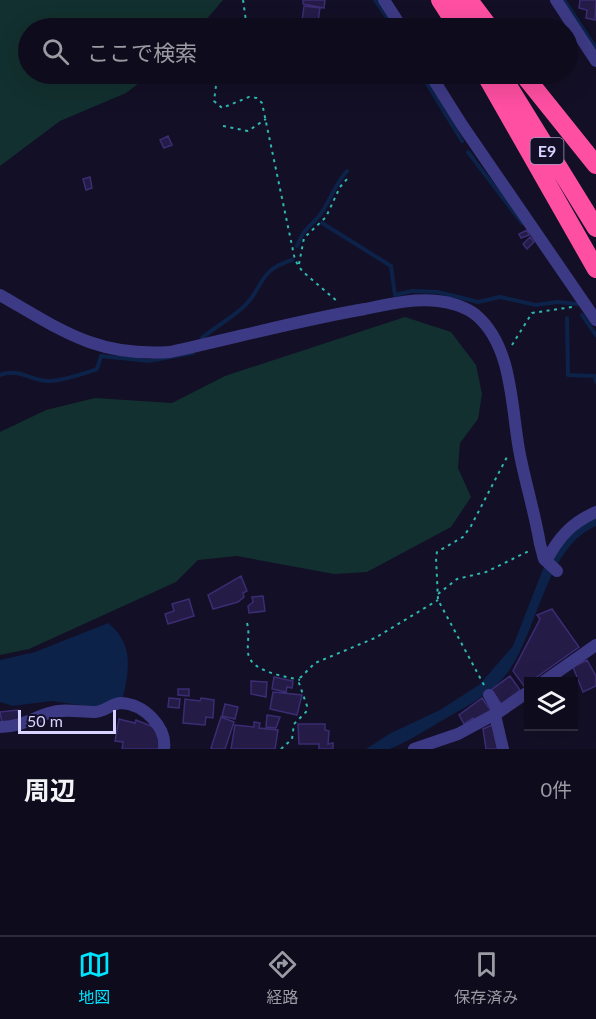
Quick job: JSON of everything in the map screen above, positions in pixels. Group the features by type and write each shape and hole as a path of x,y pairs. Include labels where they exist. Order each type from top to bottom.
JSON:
{"highway":[{"path":"441,0 452,18"},
{"path":"455,0 467,18"},
{"path":"469,0 482,18"},
{"path":"490,84 596,269"},
{"name":"E9","path":"509,84 596,228"},
{"name":"E9","path":"510,84 596,213"},
{"path":"531,84 596,165"}],"street":[{"path":"384,0 396,18"},
{"path":"556,0 568,18"},
{"path":"578,34 596,62"},
{"path":"436,84 592,315"},
{"path":"0,295 78,339 121,352 144,354 170,352 350,311 407,301 437,301 455,305 476,315 500,354 513,394 516,431 540,544 546,561 557,571"},
{"path":"546,561 558,538 571,525 596,512"},
{"path":"549,677 596,645"},
{"path":"489,695 497,714 503,749"},
{"path":"414,749 458,734 497,714 524,695"},
{"path":"0,728 24,724 49,713 71,710 96,712 122,703 137,708 157,722 165,738 164,749"}],"path":[{"path":"243,0 246,18"},
{"path":"218,84 213,96 216,106 222,108 249,97 257,98 262,103 295,260 350,311"},
{"path":"223,126 248,131 266,119"},
{"path":"299,266 304,238 326,216 340,187 348,178"},
{"path":"500,354 514,344 532,313 572,307 592,315"},
{"path":"489,695 438,600 435,571 437,552 463,537 471,526 505,461 516,431"},
{"path":"438,594 457,579 486,572 540,544"},
{"path":"300,680 315,663 375,638 438,600"},
{"path":"247,623 250,660 275,673 300,680"},
{"path":"281,749 292,739 294,723 306,712 307,702 300,680"}],"green space":[{"path":"0,0 223,0 208,18 18,18 18,84 138,84 126,93 60,121 0,166"},
{"path":"405,317 451,332 476,365 482,394 478,419 460,443 458,468 471,497 451,527 367,572 334,574 237,556 198,560 176,582 29,649 0,655 0,432 46,410 95,398 172,403 225,376"}],"water":[{"path":"596,515 596,526 579,537 565,552 554,571 518,655 501,680 476,701 400,744 389,749 366,749 391,733 440,710 479,685 513,646 543,569 562,538"},
{"path":"108,623 122,639 128,657 123,697 101,708 51,701 13,706 0,702 0,660 35,652"}],"building":[{"path":"303,0 325,0 324,8 303,4"},
{"path":"580,0 596,0 595,20 586,18 587,10 579,8"},
{"path":"304,6 320,8 318,18 302,18"},
{"path":"168,136 172,145 164,148 160,140"},
{"path":"90,177 92,188 86,190 83,179"},
{"path":"527,230 529,235 521,238 519,234"},
{"path":"530,237 534,242 527,249 523,244"},
{"path":"241,576 247,591 243,593 244,597 238,602 213,609 208,595"},
{"path":"263,596 265,611 249,613 248,606 253,602 252,597"},
{"path":"189,599 194,616 168,624 165,614 174,611 172,604"},
{"path":"552,609 579,647 537,677 524,677 524,686 513,671 540,619 537,615"},
{"path":"587,660 596,676 596,686 583,692 573,667"},
{"path":"510,676 520,690 501,704 491,690"},
{"path":"274,677 293,681 292,688 287,687 286,692 272,689"},
{"path":"251,681 267,682 266,697 251,694"},
{"path":"178,689 189,689 189,696 178,695"},
{"path":"273,692 302,695 297,715 270,709"},
{"path":"169,698 180,699 179,708 168,707"},
{"path":"201,698 214,700 213,718 206,717 205,725 183,723 185,699 200,701"},
{"path":"482,698 492,712 476,723 473,718 464,724 459,715"},
{"path":"225,704 238,707 235,719 222,716"},
{"path":"18,710 19,721 2,723 0,712"},
{"path":"267,715 280,717 276,728 266,727"},
{"path":"221,717 234,722 225,749 213,749 211,748"},
{"path":"119,719 135,723 136,720 151,726 161,734 159,749 122,749 123,742 115,741"},
{"path":"254,722 260,723 259,728 278,730 275,749 231,749 235,725 254,727"},
{"path":"298,724 325,724 325,730 329,731 328,744 333,743 333,749 319,749 319,744 299,744"},
{"path":"494,724 499,749 486,749 483,729"}],"waterway":[{"path":"375,0 387,18"},
{"path":"564,0 576,18"},
{"path":"578,21 596,48"},
{"path":"427,84 462,141"},
{"path":"468,152 522,223"},
{"path":"297,246 306,230 319,217 347,171"},
{"path":"322,223 391,266 395,295 412,291 438,292 478,302 500,297 536,305 557,302 578,304"},
{"path":"202,338 248,303 266,275 280,264 292,260"},
{"path":"582,315 596,335"},
{"path":"567,318 568,375 595,376 596,382"},
{"path":"0,375 14,373 50,381 97,369 101,356 149,361 193,353"}]}
